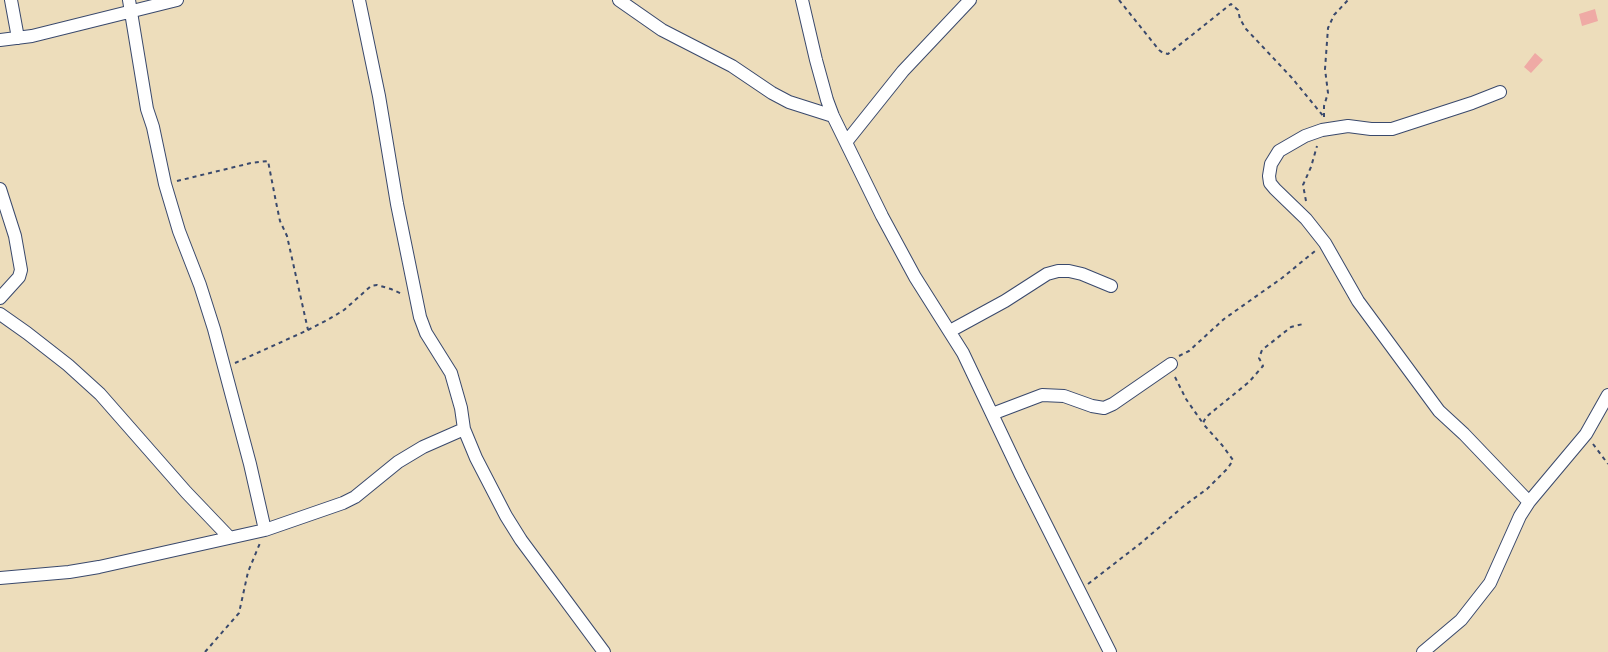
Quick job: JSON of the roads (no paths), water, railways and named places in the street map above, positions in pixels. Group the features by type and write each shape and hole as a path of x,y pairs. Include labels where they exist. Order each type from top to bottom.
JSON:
{"street":[{"path":"11,0 18,38"},
{"path":"0,40 32,36 131,6 177,0"},
{"path":"359,0 379,96 397,204 420,317 426,333 451,373 461,408 464,429 476,458 506,516 521,540 604,652"},
{"path":"619,0 662,30 732,66 772,94 789,102 833,116"},
{"path":"802,0 826,100 833,116 910,268 963,353 1078,592 1110,652"},
{"path":"847,142 902,71 970,0"},
{"path":"131,6 147,109 153,127 165,184 179,231 200,285 250,464 265,530"},
{"path":"1500,92 1392,129 1371,130 1323,124 1279,151 1271,164 1269,176 1270,183 1282,198 1306,220 1325,243 1358,300 1419,387 1439,411 1530,502"},
{"path":"0,189 15,236 21,270 19,277 0,298"},
{"path":"950,331 1005,301 1047,274 1069,271 1082,274 1111,286"},
{"path":"0,314 68,365 100,394 186,492 229,537"},
{"path":"992,414 1042,395 1064,396 1098,408 1104,408 1113,404 1171,364"},
{"path":"1423,652 1461,620 1490,583 1520,516 1586,434 1608,394"},
{"path":"0,578 69,572 99,567 265,530 343,503 355,497 398,462 430,444 464,429"}]}
